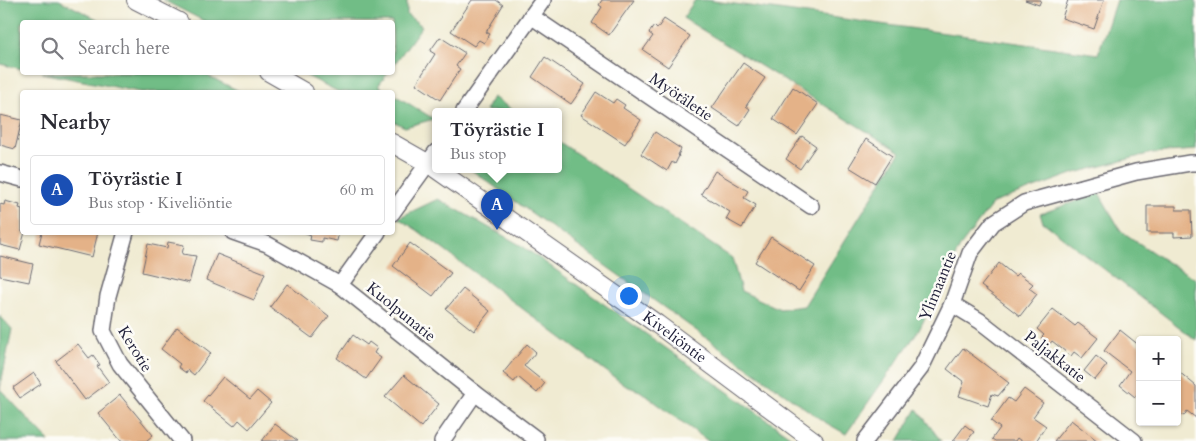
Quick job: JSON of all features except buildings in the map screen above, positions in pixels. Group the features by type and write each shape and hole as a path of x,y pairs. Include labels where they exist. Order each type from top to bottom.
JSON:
{"street":[{"path":"136,0 175,20"},
{"path":"466,108 543,0"},
{"name":"Myötäletie","path":"531,16 811,206"},
{"path":"273,75 300,90"},
{"name":"Kiveliöntie","path":"395,144 432,162"},
{"name":"Ylimaantie","path":"865,441 921,368 952,304 970,253 994,224 1024,203 1136,172 1196,163"},
{"path":"395,209 432,165"},
{"path":"0,173 20,178"},
{"name":"Kiveliöntie","path":"448,173 657,324 814,441"},
{"name":"Kerotie","path":"125,235 108,296 103,331 120,364 182,441"},
{"name":"Kuolpunatie","path":"242,235 267,244 340,285 475,393 536,439"},
{"path":"340,285 376,235"},
{"name":"Paljakkatie","path":"952,304 980,321 1134,441"},
{"path":"442,441 475,393"}],"green space":[{"path":"0,0 59,0 99,20 20,20 20,69 0,64"},
{"path":"163,0 407,0 407,15 422,26 395,63 395,20 202,20"},
{"path":"695,0 706,0 1098,54 1116,0 1196,0 1196,150 1152,153 1075,173 993,203 961,245 919,330 846,434 823,421 476,173 562,173 562,144 732,258 741,291 780,309 804,306 900,152 683,18"},
{"path":"52,75 206,75 237,90 130,90"},
{"path":"305,75 386,75 378,86 385,90 335,90"},
{"path":"395,95 432,118 432,120 405,127 395,122"},
{"path":"493,97 510,108 487,108"},
{"path":"1099,193 1121,231 1196,279 1196,340 1043,222 1040,214"},
{"path":"438,199 522,246 797,441 708,441 640,391 626,386 417,230 398,218"},
{"path":"0,316 12,329 0,389"},
{"path":"0,389 49,441 0,441"},
{"path":"917,409 941,441 898,441"}],"place":[{"name":"Töyrästie I","path":"497,230"}]}
